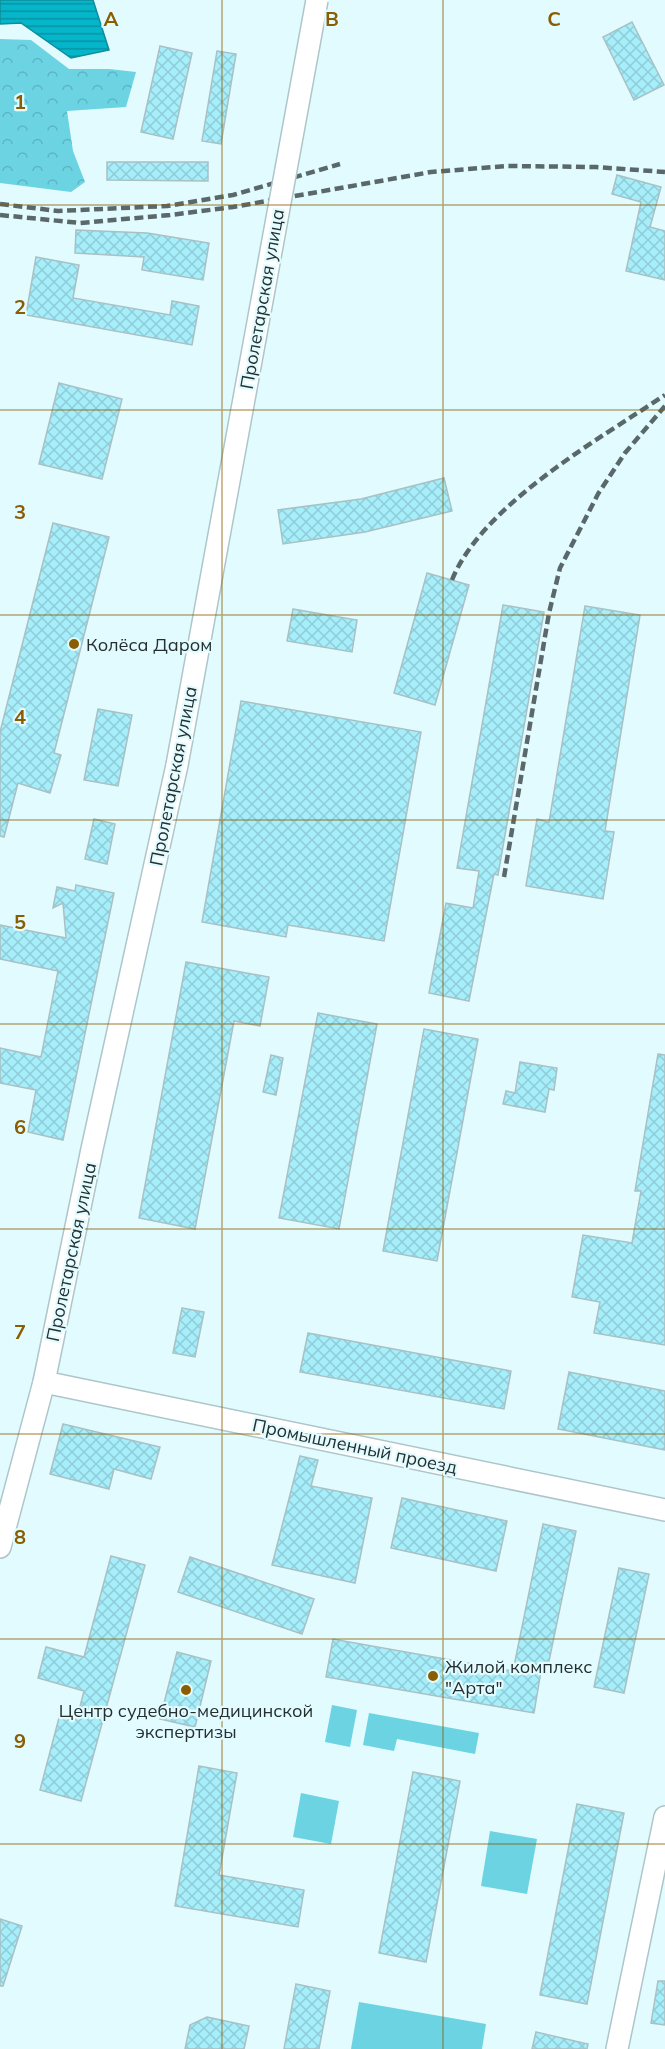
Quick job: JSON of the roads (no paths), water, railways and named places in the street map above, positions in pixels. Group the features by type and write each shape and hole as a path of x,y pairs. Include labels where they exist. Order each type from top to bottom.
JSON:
{"street":[{"name":"Пролетарская улица","path":"0,1547 44,1382 177,765 317,0"},
{"name":"Промышленный проезд","path":"44,1382 665,1510"},
{"path":"617,2049 665,1817"}],"railway":[{"path":"0,204 58,211 167,206 233,195 340,164"},
{"path":"0,215 80,223 170,215 233,207 431,172 507,166 596,167 665,172"},
{"path":"452,580 467,552 515,500 577,453 665,395"},
{"path":"504,877 549,613 560,568 598,494 625,453 665,406"}],"place":[{"name":"Колёса Даром","path":"74,644"},
{"name":"Жилой комплекс \"Арта\"","path":"433,1676"},
{"name":"Центр судебно-медицинской экспертизы","path":"186,1690"}]}
